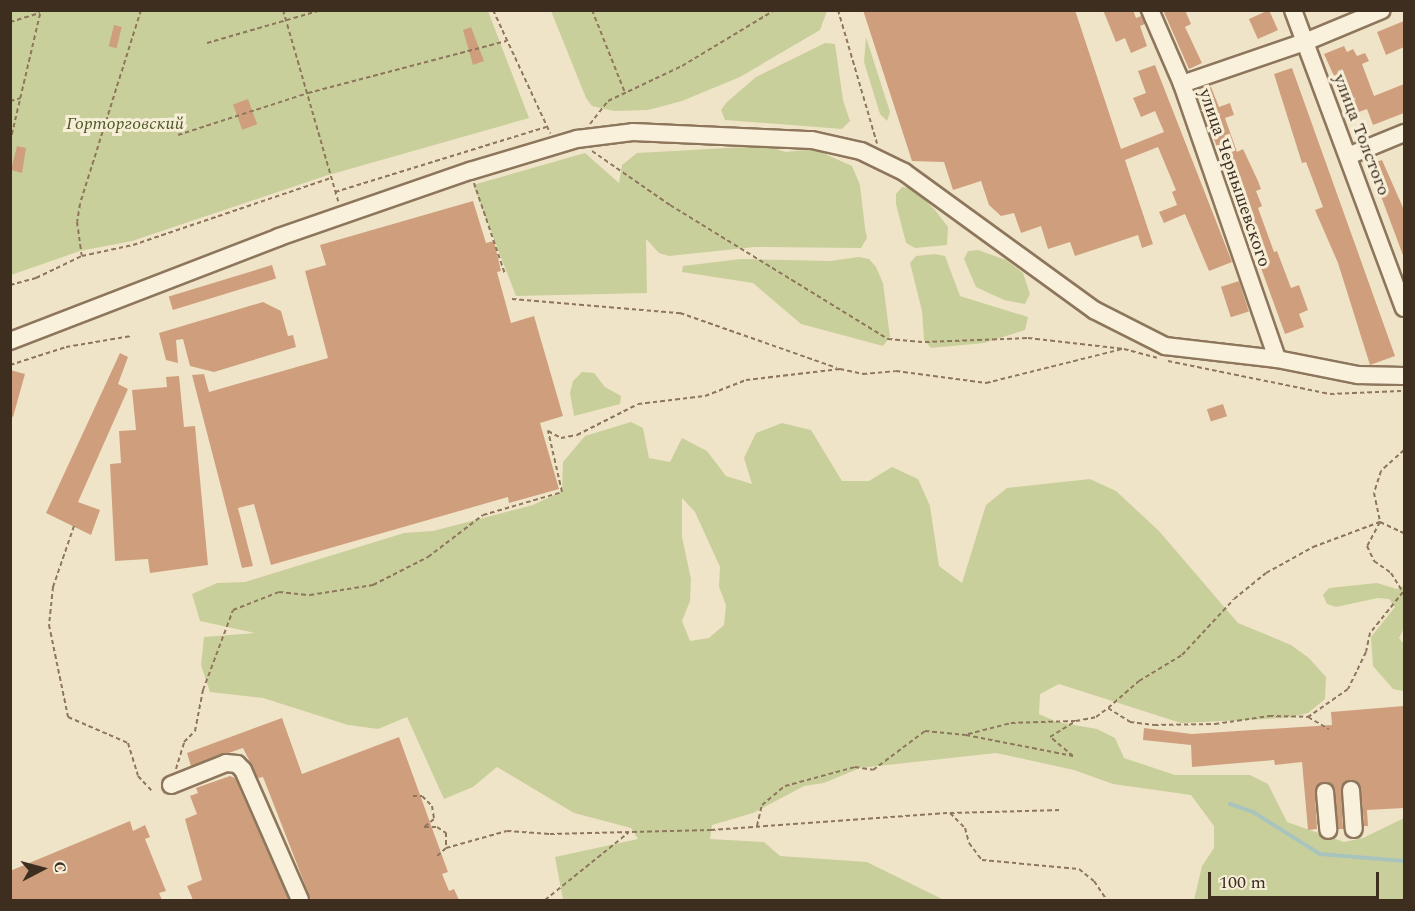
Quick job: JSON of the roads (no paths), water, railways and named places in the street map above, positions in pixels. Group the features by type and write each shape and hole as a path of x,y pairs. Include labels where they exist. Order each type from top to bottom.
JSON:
{"street":[{"name":"улица Чернышевского","path":"1150,10 1182,84 1277,359"},
{"name":"улица Толстого","path":"1293,10 1348,156 1398,270 1404,308"},
{"path":"1182,84 1305,42 1382,10"},
{"path":"10,341 342,216 470,171 577,139 633,132 773,137 842,145 882,160 1094,310 1165,346 1277,359 1358,375 1404,376"},
{"path":"1348,156 1404,133"},
{"path":"171,785 226,763 237,764 243,770 300,900"},
{"path":"1351,790 1354,829"},
{"path":"1325,792 1328,830"}],"waterway":[{"path":"1230,804 1253,812 1320,854 1404,861"}],"park label":[{"name":"Горторговский","path":"125,124"}]}
